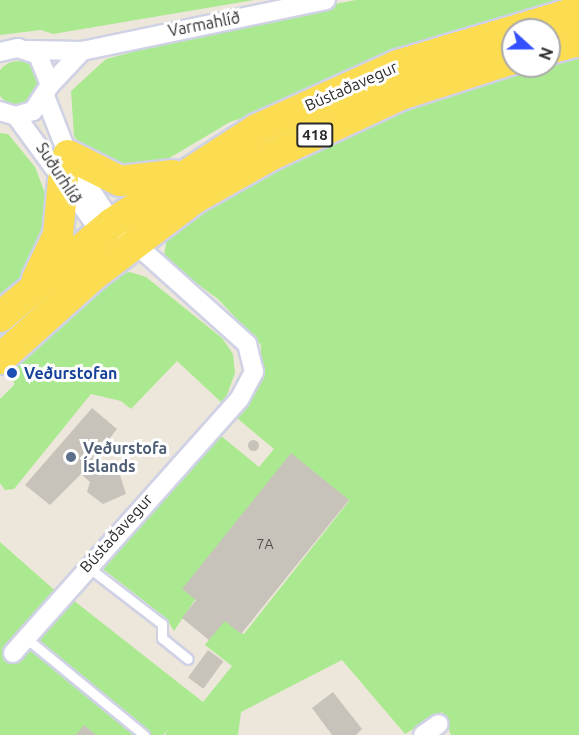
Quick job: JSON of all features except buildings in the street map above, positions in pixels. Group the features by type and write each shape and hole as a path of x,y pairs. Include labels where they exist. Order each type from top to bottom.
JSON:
{"main road":[{"name":"Bústaðavegur","path":"0,317 21,297 106,228 190,169 257,129 398,65 579,10"},
{"path":"561,46 579,41"},
{"name":"Bústaðavegur","path":"0,359 134,252 194,199 270,156 401,95 501,63"},
{"path":"21,297 53,252 66,167 120,181 151,182 190,169"}],"street":[{"name":"Varmahlíð","path":"0,52 82,51 326,0"},
{"name":"Suðurhlíð","path":"28,50 45,63 48,92 66,167 106,228"},
{"path":"5,113 33,111 82,51"},
{"name":"Suðurhlíð","path":"5,113 66,167 106,228"},
{"name":"Bústaðavegur","path":"13,653 86,565 240,398 254,372 247,344 106,228"},
{"path":"423,735 439,724"}],"lane":[{"path":"86,565 162,624 162,638 188,659"},
{"path":"26,638 144,735"}],"green space":[{"path":"0,0 254,0 53,34 41,30 0,35"},
{"path":"356,0 579,0 528,18 501,18 501,27 230,122 139,176 85,151 74,136 71,91 106,59 265,17"},
{"path":"579,53 579,735 451,735 442,712 405,734 342,660 241,712 238,735 165,735 168,730 163,735 0,735 0,542 68,602 73,600 203,702 232,666 205,645 224,620 244,634 349,501 292,455 174,631 166,618 99,566 215,431 259,467 274,449 231,413 261,371 261,345 218,299 172,265 164,255 167,238 230,194 330,140 446,93 501,76 561,78 561,58"},
{"path":"18,61 27,62 34,67 39,74 39,92 34,99 27,104 18,105 9,104 2,99 -3,92 -4,83 -3,74 2,67 9,62"},
{"path":"0,133 8,134 35,167 53,214 38,264 0,302"},
{"path":"130,272 146,277 222,338 233,354 235,373 227,395 221,402 177,361 131,409 121,401 91,394 14,489 5,490 0,483 0,399 15,384 9,376 16,358 119,274"}],"place":[{"name":"Veðurstofan","path":"12,373"},
{"name":"Veðurstofa Íslands","path":"71,457"}]}
